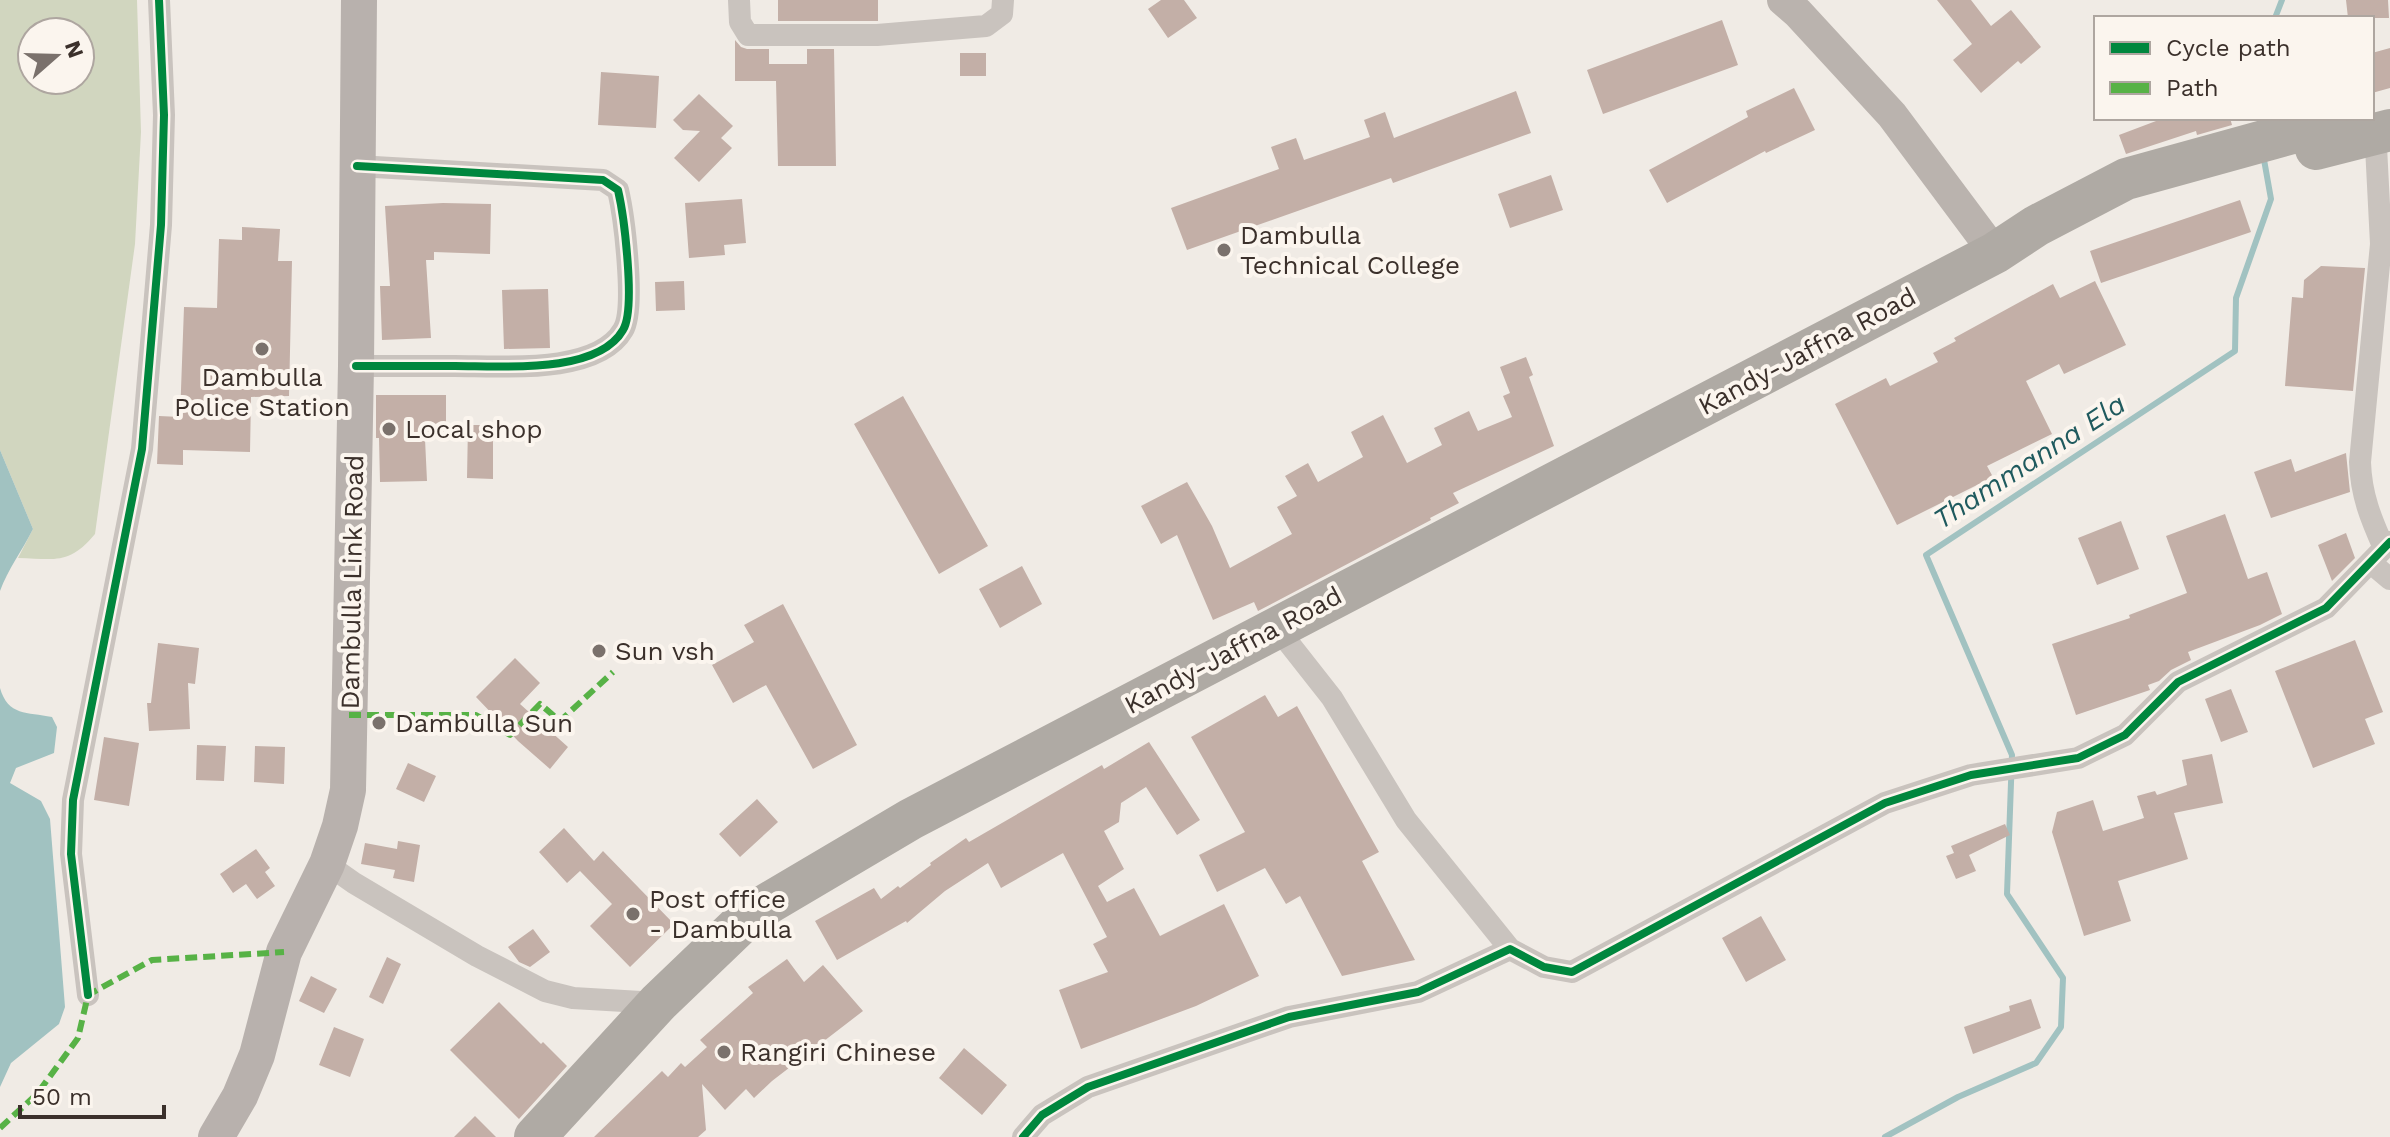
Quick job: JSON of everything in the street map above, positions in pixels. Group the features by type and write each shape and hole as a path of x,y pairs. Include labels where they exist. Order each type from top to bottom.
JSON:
{"highway":[{"name":"Kandy-Jaffna Road","path":"535,1137 658,1003 752,913 911,819 1995,253 2235,161 2375,120"}],"main road":[{"name":"Dambulla Link Road","path":"216,1137 240,1096 257,1055 284,952 327,864 348,790 359,0"}],"street":[{"path":"88,995 71,854 73,800 142,449 161,225 164,115 159,0"},
{"path":"739,0 740,22 748,35 877,35 986,26 1002,14 1003,0"},
{"path":"1783,0 1892,115 1995,253"},
{"path":"2375,120 2381,244 2360,462 2366,509 2390,579"},
{"path":"356,366 535,366 571,361 614,343 625,327 629,308 623,211 618,190 603,180 357,166"},
{"path":"1277,628 1332,698 1406,820 1510,949 1544,967 1572,972 1885,803 1971,775 2078,758 2125,735 2178,682 2326,608 2382,551"},
{"path":"327,864 477,956 545,991 573,998 658,1003"},
{"path":"1023,1137 1042,1115 1088,1087 1289,1017 1418,992 1510,949"}],"green space":[{"path":"0,0 137,0 141,132 135,244 95,534 77,551 61,558 18,558 33,529 0,450"}],"water":[{"path":"0,450 33,529 0,591"},
{"path":"0,688 13,708 52,717 57,727 54,753 16,768 10,783 41,801 50,819 65,1007 59,1024 11,1063 0,1087"}],"building":[{"path":"778,0 878,0 878,21 778,21"},
{"path":"1161,0 1184,0 1197,18 1168,38 1148,9"},
{"path":"1937,0 1971,0 1991,26 2011,10 2041,47 2021,64 2018,61 1981,93 1953,60 1972,44"},
{"path":"2346,0 2388,0 2389,18 2348,16"},
{"path":"1722,20 1738,65 1603,114 1587,70"},
{"path":"735,40 747,49 769,49 769,64 807,64 807,49 834,49 836,166 778,166 776,81 735,81"},
{"path":"2390,48 2390,88 2374,92 2374,52"},
{"path":"960,53 986,53 986,76 960,76"},
{"path":"601,72 659,76 656,128 598,125"},
{"path":"1794,88 1815,130 1765,151 1667,203 1649,170 1748,117 1746,111"},
{"path":"1516,91 1531,133 1393,183 1391,178 1187,250 1171,208 1279,169 1271,147 1296,138 1304,160 1370,137 1364,120 1385,112 1394,138"},
{"path":"699,94 733,126 721,138 732,148 699,182 674,158 700,131 683,130 673,120"},
{"path":"2159,120 2231,120 2232,125 2197,135 2196,131 2126,154 2119,135"},
{"path":"1551,175 1563,210 1510,228 1498,194"},
{"path":"742,199 746,243 724,245 725,255 689,258 685,203"},
{"path":"2240,200 2251,232 2101,283 2090,251"},
{"path":"491,204 490,254 434,252 434,260 426,260 431,338 382,340 380,286 390,286 385,206"},
{"path":"242,227 280,229 278,261 292,261 289,396 251,397 250,452 183,450 183,465 157,464 159,416 180,417 184,307 217,308 219,239 242,240"},
{"path":"2321,266 2365,268 2353,391 2285,386 2292,297 2303,298 2304,280"},
{"path":"684,281 685,310 656,311 655,282"},
{"path":"2095,281 2126,345 2064,374 2059,364 2026,381 2052,434 1987,466 1993,477 1897,525 1835,404 1886,378 1890,386 1938,362 1933,353 1956,341 1954,338 2053,284 2060,298"},
{"path":"548,289 550,348 504,349 502,290"},
{"path":"1526,357 1533,375 1529,377 1554,446 1453,493 1459,503 1431,520 1258,611 1254,602 1213,620 1177,535 1161,544 1141,506 1187,482 1212,526 1230,568 1292,534 1277,507 1297,496 1285,476 1308,463 1318,482 1363,457 1351,432 1383,415 1407,463 1442,445 1434,428 1469,411 1478,431 1512,417 1503,396 1510,393 1500,367"},
{"path":"376,395 446,395 446,439 425,439 427,481 380,482"},
{"path":"903,396 988,546 939,574 854,424"},
{"path":"468,425 493,425 493,479 467,478"},
{"path":"2346,453 2350,492 2271,518 2254,472 2291,459 2295,472"},
{"path":"2225,514 2248,579 2267,572 2282,614 2188,652 2191,660 2148,685 2150,690 2076,715 2052,644 2130,618 2129,615 2187,593 2166,536"},
{"path":"2121,521 2139,569 2097,585 2078,538"},
{"path":"2346,533 2355,558 2332,581 2318,545"},
{"path":"1022,566 1042,604 1000,628 979,589"},
{"path":"783,604 857,745 813,769 766,685 733,703 712,665 754,642 744,625"},
{"path":"2355,640 2383,712 2365,719 2375,744 2313,768 2275,671"},
{"path":"158,643 199,648 195,684 188,683 190,729 149,731 147,703 151,703"},
{"path":"515,658 540,683 520,704 568,747 550,769 476,697"},
{"path":"2231,689 2248,732 2221,742 2205,699"},
{"path":"1265,695 1278,717 1297,706 1379,852 1362,861 1415,960 1342,976 1300,896 1286,904 1265,868 1217,892 1199,855 1245,832 1191,737"},
{"path":"104,737 139,743 129,806 94,800"},
{"path":"1149,742 1200,820 1177,835 1146,787 1121,803 1119,822 1104,831 1124,869 1098,886 1107,902 1134,888 1160,936 1224,904 1259,976 1196,1006 1081,1049 1059,990 1108,972 1093,944 1107,937 1063,853 1001,888 988,863 945,891 907,923 837,960 815,921 874,888 881,899 966,838 969,842 1102,765 1104,769"},
{"path":"197,745 226,746 224,781 196,780"},
{"path":"255,746 285,747 284,784 254,782"},
{"path":"2212,754 2223,803 2174,813 2188,859 2118,881 2131,921 2084,936 2052,832 2057,812 2093,800 2103,831 2144,818 2137,796 2155,791 2157,795 2187,785 2182,760"},
{"path":"408,763 436,776 424,802 396,789"},
{"path":"757,799 778,822 740,857 719,834"},
{"path":"2005,824 2010,835 1969,855 1976,871 1956,879 1946,856 1954,853 1951,846"},
{"name":"Post office - Dambulla","path":"564,828 594,861 603,851 674,924 630,967 590,926 612,904 580,871 567,883 539,852"},
{"path":"398,841 420,845 414,882 393,878 395,870 361,864 365,843 397,849"},
{"path":"256,849 270,868 265,872 275,886 257,899 246,884 233,893 220,874"},
{"path":"1761,916 1786,960 1746,982 1722,938"},
{"path":"533,929 550,952 530,967 519,962 508,947"},
{"path":"387,957 401,964 383,1004 369,997"},
{"path":"787,959 804,982 823,965 863,1011 754,1098 746,1089 725,1110 702,1084 706,1130 698,1137 594,1137 662,1071 668,1077 681,1063 685,1067 707,1047 700,1040 753,993 748,987"},
{"path":"311,976 337,989 324,1013 299,1001"},
{"path":"2031,999 2041,1028 1973,1054 1964,1027 2010,1011 2009,1006"},
{"path":"499,1002 567,1066 519,1119 450,1050"},
{"path":"334,1027 364,1039 350,1077 319,1065"},
{"path":"964,1048 1007,1085 982,1115 939,1078"},
{"path":"475,1116 496,1137 454,1137"}],"waterway":[{"name":"Thammanna Ela","path":"2276,16 2282,0"},
{"name":"Thammanna Ela","path":"1885,1137 1958,1097 2036,1063 2061,1027 2063,978 2007,894 2012,755 1926,555 2235,351 2236,298 2271,199 2263,154"}],"marked path":[{"path":"349,715 476,715 510,735 540,704 560,721 613,672"},
{"path":"0,1128 37,1094 78,1038 88,995 152,960 284,952"}],"cycle path":[{"path":"88,995 71,854 73,800 142,449 161,225 164,115 159,0"},
{"path":"356,366 521,366 570,361 592,355 610,344 623,330 629,303 626,240 618,190 603,180 357,166"},
{"path":"1023,1137 1042,1115 1088,1087 1289,1017 1418,992 1510,949 1544,967 1572,972 1885,803 1971,775 2078,758 2125,735 2178,682 2326,608 2390,542"}],"place":[{"name":"Dambulla Technical College","path":"1224,250"},
{"name":"Dambulla Police Station","path":"262,349"},
{"name":"Local shop","path":"389,429"},
{"name":"Sun vsh","path":"599,651"},
{"name":"Dambulla Sun","path":"379,723"},
{"name":"Post office - Dambulla","path":"633,914"},
{"name":"Rangiri Chinese","path":"724,1052"}]}
